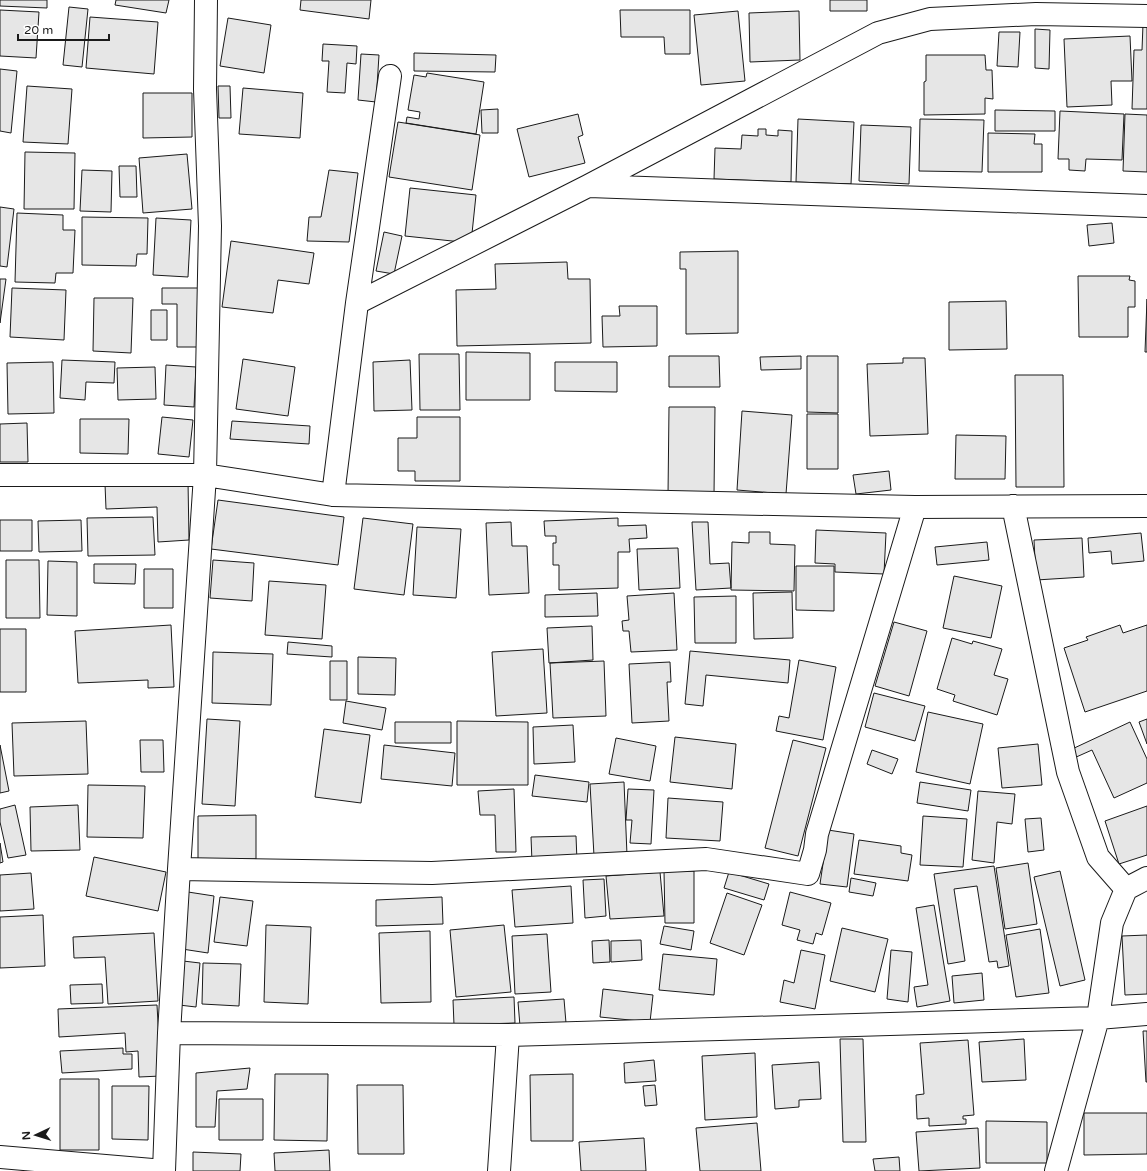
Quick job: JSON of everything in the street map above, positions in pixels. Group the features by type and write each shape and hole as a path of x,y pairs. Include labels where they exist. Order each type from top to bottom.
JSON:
{"street":[{"path":"0,1157 164,1171 179,869 205,475 210,226 205,89 206,0"},
{"path":"356,303 588,186 878,33 930,19 1036,14 1147,16"},
{"path":"333,495 356,303 390,76"},
{"path":"588,186 1147,206"},
{"path":"0,475 205,475 333,495 915,507 1147,506"},
{"path":"1013,506 1068,772 1098,856 1126,889"},
{"path":"179,869 432,873 706,859 808,874 815,850 817,834 915,507"},
{"path":"1056,1171 1098,1018 1112,923 1126,889 1147,878"},
{"path":"170,1033 508,1035 1098,1018 1147,1014"},
{"path":"499,1171 508,1035"}],"building":[{"path":"0,0 47,0 47,8 0,6"},
{"path":"116,0 169,0 166,13 115,5"},
{"path":"301,0 371,0 369,19 300,10"},
{"path":"830,0 867,0 867,11 830,11"},
{"path":"69,7 88,9 82,67 63,65"},
{"path":"0,10 39,12 36,58 0,56"},
{"path":"620,10 690,10 690,54 665,54 664,37 621,37"},
{"path":"738,11 745,81 701,85 694,15"},
{"path":"799,11 800,60 750,62 749,13"},
{"path":"90,17 158,22 154,74 86,68"},
{"path":"228,18 271,25 264,73 220,66"},
{"path":"1143,24 1147,24 1147,109 1132,109 1134,50 1142,50"},
{"path":"1035,29 1050,30 1049,69 1035,68"},
{"path":"999,32 1020,32 1018,67 997,66"},
{"path":"1130,36 1132,81 1111,81 1112,105 1067,107 1064,39"},
{"path":"323,44 357,46 356,64 347,63 345,93 327,92 329,61 322,61"},
{"path":"414,53 496,55 495,72 414,71"},
{"path":"361,54 379,55 376,102 358,100"},
{"path":"926,55 985,55 986,70 992,70 993,99 985,98 985,114 924,115"},
{"path":"0,69 17,71 11,133 0,131"},
{"path":"427,73 484,82 476,134 406,123 407,117 419,119 420,112 408,110 414,75 426,77"},
{"path":"27,86 72,89 68,144 23,142"},
{"path":"218,86 230,86 231,118 219,118"},
{"path":"243,88 303,93 300,138 239,134"},
{"path":"143,93 192,93 192,137 143,138"},
{"path":"498,109 498,133 482,133 481,110"},
{"path":"995,110 1055,111 1055,131 995,131"},
{"path":"1060,111 1124,114 1122,160 1086,159 1085,171 1069,170 1069,159 1058,159"},
{"path":"578,114 583,135 578,137 585,163 529,177 517,129"},
{"path":"1125,114 1147,115 1147,172 1123,171"},
{"path":"798,119 854,122 851,184 796,182"},
{"path":"920,119 984,120 982,172 919,171"},
{"path":"398,122 480,135 472,190 389,177"},
{"path":"861,125 911,127 909,184 859,181"},
{"path":"758,129 766,129 766,135 778,136 778,130 792,131 791,182 714,179 715,148 741,149 742,135 758,136"},
{"path":"988,133 1035,134 1034,144 1042,144 1042,172 988,172"},
{"path":"25,152 75,153 74,209 24,209"},
{"path":"187,154 192,209 143,213 139,158"},
{"path":"119,166 136,166 137,197 120,197"},
{"path":"82,170 112,171 111,212 80,211"},
{"path":"329,170 358,173 349,242 307,241 309,217 321,217"},
{"path":"410,188 476,195 471,243 405,236"},
{"path":"0,207 14,209 7,267 0,266"},
{"path":"17,213 63,215 63,230 75,230 73,273 56,273 55,283 15,282"},
{"path":"82,217 148,218 147,254 137,254 136,266 82,265"},
{"path":"156,218 191,220 188,277 153,275"},
{"path":"1112,223 1114,243 1089,246 1087,225"},
{"path":"384,232 402,236 394,274 376,271"},
{"path":"231,241 314,253 309,284 278,280 273,313 222,307"},
{"path":"738,251 738,333 686,334 686,269 680,269 680,252"},
{"path":"567,262 568,279 590,279 591,343 457,346 456,290 496,289 495,264"},
{"path":"1078,276 1130,276 1129,280 1135,281 1135,307 1128,307 1128,337 1079,337"},
{"path":"0,279 6,279 0,323"},
{"path":"12,288 66,290 64,340 10,337"},
{"path":"162,288 198,288 198,347 177,347 177,304 162,304"},
{"path":"94,298 133,298 131,353 93,351"},
{"path":"1147,299 1147,352 1145,352"},
{"path":"1006,301 1007,349 949,350 949,302"},
{"path":"619,306 657,306 657,346 603,347 602,316 620,316"},
{"path":"151,310 167,310 167,340 151,340"},
{"path":"466,352 530,353 530,400 466,400"},
{"path":"419,354 459,354 460,410 420,410"},
{"path":"669,356 719,356 720,387 669,387"},
{"path":"801,356 801,369 761,370 760,357"},
{"path":"807,356 838,356 838,413 807,412"},
{"path":"903,358 925,358 928,434 870,436 867,364 903,363"},
{"path":"243,359 295,367 288,416 236,409"},
{"path":"62,360 115,362 114,383 86,382 85,400 60,398"},
{"path":"410,360 412,410 374,411 373,362"},
{"path":"53,362 54,413 8,414 7,363"},
{"path":"555,362 617,362 617,392 555,391"},
{"path":"166,365 196,367 194,407 164,405"},
{"path":"155,367 156,399 118,400 117,368"},
{"path":"1015,375 1063,375 1064,487 1016,487"},
{"path":"669,407 715,407 714,495 668,495"},
{"path":"742,411 792,415 786,494 737,490"},
{"path":"807,414 838,414 838,469 807,469"},
{"path":"162,417 193,420 189,457 158,454"},
{"path":"417,417 460,417 460,481 415,481 415,471 398,471 398,438 417,438"},
{"path":"80,419 129,419 128,454 80,453"},
{"path":"232,421 310,426 309,444 230,439"},
{"path":"27,423 28,462 0,462 0,424"},
{"path":"956,435 1006,436 1005,479 955,479"},
{"path":"889,471 891,490 856,494 853,475"},
{"path":"188,481 189,540 158,542 157,507 106,509 105,484"},
{"path":"218,500 344,517 338,565 211,549"},
{"path":"153,517 155,555 88,556 87,518"},
{"path":"363,518 413,524 404,595 354,589"},
{"path":"618,518 618,526 646,525 647,538 629,539 630,552 618,552 618,588 559,590 559,565 553,565 553,543 556,543 556,536 545,536 544,521"},
{"path":"0,520 32,520 32,551 0,551"},
{"path":"81,520 82,551 39,552 38,521"},
{"path":"511,522 512,546 527,546 529,593 489,595 486,523"},
{"path":"692,522 708,522 710,564 729,563 731,588 696,590"},
{"path":"417,527 461,529 456,598 413,595"},
{"path":"816,530 886,533 884,574 835,572 835,564 815,563"},
{"path":"749,532 770,532 770,544 795,545 794,591 731,590 732,542 749,543"},
{"path":"1141,533 1144,561 1112,564 1111,551 1089,553 1088,538"},
{"path":"1082,538 1084,577 1036,580 1034,540"},
{"path":"987,542 989,560 937,565 935,547"},
{"path":"678,548 680,588 639,590 637,549"},
{"path":"6,560 39,560 40,618 6,618"},
{"path":"213,560 254,563 252,601 210,598"},
{"path":"48,561 77,562 77,616 47,615"},
{"path":"94,564 136,564 135,584 94,583"},
{"path":"796,566 834,566 834,611 796,610"},
{"path":"144,569 173,569 173,608 144,608"},
{"path":"954,576 1002,586 991,638 943,628"},
{"path":"269,581 326,585 322,639 265,635"},
{"path":"792,592 793,638 754,639 753,593"},
{"path":"597,593 598,616 545,617 545,595"},
{"path":"674,593 677,650 631,652 629,631 623,631 622,621 629,620 627,596"},
{"path":"736,596 736,643 695,643 694,597"},
{"path":"894,622 927,631 909,696 875,686"},
{"path":"171,625 174,687 148,688 148,680 78,683 75,631"},
{"path":"1120,625 1123,633 1147,625 1147,691 1085,712 1064,648 1088,640 1086,637"},
{"path":"592,626 593,660 549,663 547,628"},
{"path":"0,629 26,629 26,692 0,692"},
{"path":"952,638 972,644 973,641 1002,649 994,675 1008,679 997,715 953,701 955,695 937,689"},
{"path":"288,642 332,646 332,657 287,654"},
{"path":"543,649 547,713 496,716 492,652"},
{"path":"690,651 790,660 788,683 706,675 703,706 685,704"},
{"path":"213,652 273,654 271,705 212,703"},
{"path":"358,657 396,658 395,695 358,694"},
{"path":"799,660 836,667 823,740 776,731 779,716 789,718"},
{"path":"330,661 347,661 347,700 330,700"},
{"path":"604,661 606,716 553,718 550,663"},
{"path":"670,662 671,682 667,682 669,721 632,723 629,664"},
{"path":"874,693 925,706 915,741 865,727"},
{"path":"346,701 386,708 382,730 343,723"},
{"path":"928,712 983,724 970,784 916,772"},
{"path":"207,719 240,721 235,806 202,804"},
{"path":"1147,719 1147,744 1139,722"},
{"path":"86,721 88,774 14,776 12,723"},
{"path":"457,721 528,722 528,785 457,785"},
{"path":"395,722 451,722 451,743 395,743"},
{"path":"1130,722 1147,759 1147,783 1114,798 1092,750 1074,758 1070,750"},
{"path":"573,725 575,762 534,764 533,727"},
{"path":"324,729 370,735 361,803 315,797"},
{"path":"675,737 736,744 732,789 670,782"},
{"path":"616,738 656,746 650,781 609,774"},
{"path":"140,740 163,740 164,772 141,772"},
{"path":"793,740 826,748 798,856 765,848"},
{"path":"1038,744 1042,785 1002,788 998,748"},
{"path":"0,745 9,791 0,793"},
{"path":"384,745 455,753 452,786 381,779"},
{"path":"872,750 898,759 892,774 867,764"},
{"path":"535,775 589,782 587,802 532,796"},
{"path":"624,782 627,855 594,856 590,784"},
{"path":"920,782 971,790 968,811 917,803"},
{"path":"88,785 145,786 143,838 87,837"},
{"path":"514,789 516,852 496,852 495,815 480,815 478,791"},
{"path":"628,789 654,790 651,844 630,843 632,820 626,820"},
{"path":"978,791 1015,794 1012,824 997,822 994,863 972,860"},
{"path":"668,798 723,802 720,841 666,838"},
{"path":"15,805 26,855 8,858 0,822 0,809"},
{"path":"78,805 80,850 31,851 30,807"},
{"path":"1147,806 1147,855 1119,864 1105,821"},
{"path":"256,815 256,859 198,860 198,816"},
{"path":"923,816 967,819 963,867 920,865"},
{"path":"1041,818 1044,850 1028,852 1025,819"},
{"path":"828,830 854,834 847,887 820,884"},
{"path":"576,836 577,861 532,862 531,837"},
{"path":"859,840 901,846 901,853 912,855 908,881 854,874"},
{"path":"0,843 3,862 0,863"},
{"path":"94,857 166,872 158,911 86,896"},
{"path":"1028,863 1037,924 1005,929 996,868"},
{"path":"994,866 1009,966 998,968 997,961 989,962 977,886 954,889 965,961 948,964 934,874"},
{"path":"664,871 694,871 694,923 665,923"},
{"path":"1060,871 1085,980 1060,986 1034,877"},
{"path":"660,872 664,916 610,919 606,876"},
{"path":"729,872 769,884 764,900 724,888"},
{"path":"31,873 34,909 0,911 0,875"},
{"path":"851,878 876,883 873,896 849,892"},
{"path":"604,879 606,916 585,918 583,880"},
{"path":"571,886 573,923 515,927 512,890"},
{"path":"188,892 214,896 208,953 182,949"},
{"path":"790,892 831,903 822,935 816,933 813,944 797,940 800,930 782,925"},
{"path":"727,893 762,905 744,955 710,943"},
{"path":"220,897 253,901 247,946 214,942"},
{"path":"442,897 443,924 376,926 376,900"},
{"path":"934,905 950,1001 917,1007 914,987 928,985 916,908"},
{"path":"43,915 45,966 0,968 0,917"},
{"path":"266,925 311,927 308,1004 264,1002"},
{"path":"504,925 511,992 456,997 450,930"},
{"path":"664,926 694,931 691,950 660,944"},
{"path":"842,928 888,939 875,992 830,981"},
{"path":"1040,929 1049,993 1016,997 1006,935"},
{"path":"430,931 431,1002 381,1003 379,933"},
{"path":"154,933 158,1001 108,1004 105,957 74,958 73,937"},
{"path":"547,934 551,992 515,994 512,936"},
{"path":"1147,935 1147,994 1125,995 1122,936"},
{"path":"609,940 610,962 593,963 592,941"},
{"path":"641,940 642,960 611,962 611,941"},
{"path":"801,950 825,955 815,1009 780,1002 784,980 794,983"},
{"path":"891,950 912,952 908,1002 887,999"},
{"path":"663,954 717,959 714,995 659,990"},
{"path":"183,961 200,963 196,1007 179,1005"},
{"path":"203,963 241,964 239,1006 202,1004"},
{"path":"982,973 984,1000 954,1003 952,976"},
{"path":"102,984 103,1003 71,1004 70,985"},
{"path":"603,989 653,995 650,1022 600,1017"},
{"path":"514,997 515,1023 454,1025 453,1000"},
{"path":"564,999 566,1023 520,1026 518,1002"},
{"path":"157,1005 161,1076 139,1077 138,1051 126,1052 125,1033 59,1037 58,1009"},
{"path":"1143,1031 1147,1031 1147,1082 1146,1082"},
{"path":"840,1039 863,1039 866,1142 843,1142"},
{"path":"1024,1039 1026,1080 982,1082 979,1042"},
{"path":"968,1040 974,1115 963,1116 963,1119 966,1119 966,1124 929,1126 929,1118 917,1119 916,1095 924,1094 920,1043"},
{"path":"123,1048 123,1054 132,1054 132,1069 62,1073 60,1051"},
{"path":"755,1053 757,1117 705,1120 702,1056"},
{"path":"654,1060 656,1081 625,1083 624,1063"},
{"path":"819,1062 821,1099 799,1100 799,1107 775,1109 772,1065"},
{"path":"250,1068 247,1089 217,1091 215,1127 196,1127 196,1073"},
{"path":"275,1074 328,1074 327,1141 274,1140"},
{"path":"573,1074 573,1141 531,1141 530,1075"},
{"path":"60,1079 99,1079 99,1150 60,1150"},
{"path":"357,1085 403,1085 404,1154 358,1154"},
{"path":"655,1085 657,1105 645,1106 643,1086"},
{"path":"112,1086 149,1086 148,1140 112,1139"},
{"path":"219,1099 263,1099 263,1140 219,1140"},
{"path":"1084,1113 1147,1113 1147,1154 1084,1155"},
{"path":"986,1121 1047,1122 1047,1163 986,1163"},
{"path":"757,1123 761,1171 700,1171 696,1128"},
{"path":"978,1128 980,1168 919,1171 916,1132"},
{"path":"644,1138 646,1171 581,1171 579,1142"},
{"path":"329,1150 330,1171 275,1171 274,1153"},
{"path":"193,1152 241,1154 240,1171 193,1171"},
{"path":"899,1157 900,1171 875,1171 873,1159"}]}
